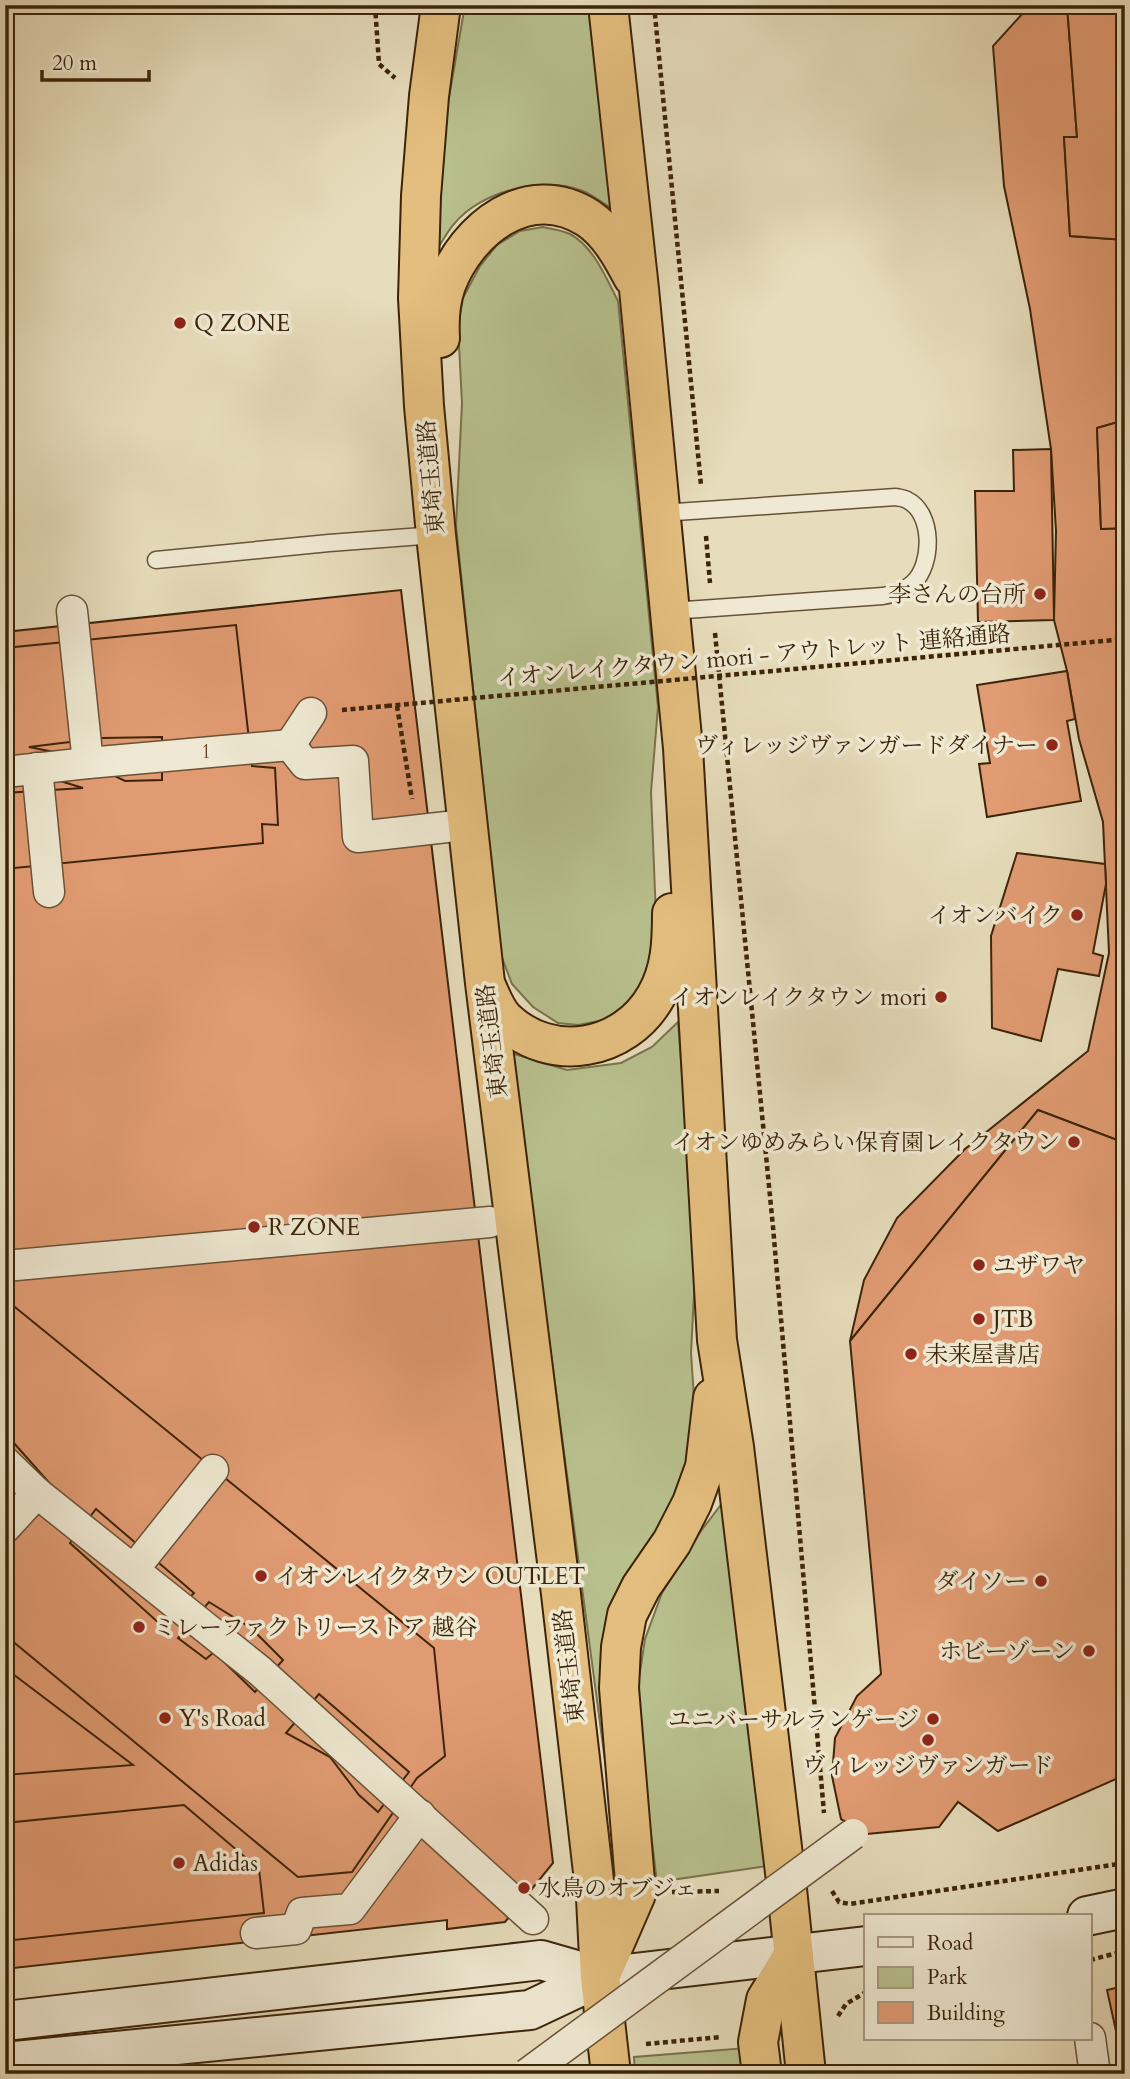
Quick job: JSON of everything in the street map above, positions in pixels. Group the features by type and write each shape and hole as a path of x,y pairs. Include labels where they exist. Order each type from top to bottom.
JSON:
{"highway":[{"name":"東埼玉道路","path":"442,5 429,96 421,196 418,298 424,406 485,983 596,1898 600,1977 611,2074"},
{"path":"608,5 639,289 683,748 717,1340 736,1461 806,2074"},
{"path":"432,494 440,390 439,318 444,288 456,262 469,243 489,223 526,206 566,208 589,219 607,236 639,289"},
{"path":"485,983 495,1008 505,1019 522,1033 541,1042 587,1046 607,1040 628,1027 644,1012 656,996 667,971 672,940 669,817 672,780 683,748"},
{"path":"600,1977 636,1894 619,1688 621,1647 627,1615 641,1587 672,1542 692,1503 705,1467 717,1340"},
{"path":"762,2074 758,2042 766,2000 794,1954"}],"street":[{"path":"72,611 88,763"},
{"path":"290,746 311,713"},
{"path":"5,772 290,746"},
{"path":"290,746 305,764 353,761 358,837 446,827"},
{"path":"37,768 49,892"},
{"path":"5,1266 489,1222"},
{"path":"5,1462 37,1493 260,1671 533,1919"},
{"path":"134,1569 214,1470"},
{"path":"5,1528 37,1493"},
{"path":"256,1933 296,1929 302,1913 350,1909 420,1815"},
{"path":"527,2074 853,1834"},
{"path":"1092,1915 1125,1908"},
{"path":"5,2062 530,2010 600,1977 864,1946"},
{"path":"5,2021 541,1960 600,1977"},
{"path":"1090,2040 1095,2074"}],"lane":[{"path":"661,513 896,497 908,500 918,509 927,529 929,550 923,567 915,583 898,593 671,611"},
{"path":"156,559 436,535"}],"path":[{"path":"375,5 379,64 406,87 429,96"},
{"path":"654,5 772,1213 825,1819"},
{"name":"イオンレイクタウン mori - アウトレット 連絡通路","path":"311,713 1125,639"},
{"path":"397,706 416,831"},
{"path":"831,1888 839,1902 850,1904 1125,1863"},
{"path":"660,1892 728,1891"},
{"path":"1092,1959 1125,1951"},
{"path":"835,2020 846,2004 864,1993"},
{"path":"643,2045 730,2036"}],"green space":[{"path":"465,5 591,5 611,208 587,193 567,186 514,189 496,195 466,212 451,227 436,251 442,138"},
{"path":"543,227 570,234 586,247 599,264 618,301 658,707 651,792 657,942 644,987 625,1007 604,1020 578,1025 558,1023 533,1007 512,984 501,955 456,526 462,403 458,326 463,298 480,266 497,245 520,231"},
{"path":"678,1022 696,1256 691,1353 697,1442 655,1541 613,1821 511,1053 567,1070 621,1063 652,1047"},
{"path":"723,1502 767,1866 657,1882 643,1770 638,1685 645,1639 662,1593 701,1531"},
{"path":"746,2048 748,2074 635,2074 634,2057"}],"building":[{"path":"1023,5 1067,5 1077,137 1064,137 1070,236 1125,240 1125,420 1097,428 1101,529 1125,528 1125,1143 1038,1110 850,1341 864,1280 897,1218 965,1149 1088,1051 1109,953 1103,822 1079,739 1067,671 1054,620 1056,531 1051,449 1030,309 1004,186 993,46 1024,12"},
{"path":"1067,5 1125,5 1125,240 1070,236 1064,137 1077,137"},
{"path":"1125,420 1125,528 1101,529 1097,428"},
{"path":"1051,449 1054,620 978,622 975,491 1014,491 1013,450"},
{"name":"イオンレイクタウン OUTLET","path":"401,590 553,1863 505,1922 447,1929 447,1920 5,1969 5,632"},
{"path":"236,625 252,766 275,768 278,825 262,824 263,843 5,869 5,793 83,788 57,780 5,776 5,648","holes":["162,737 162,780 125,781 74,756 29,747 103,738"]},
{"path":"1067,671 1075,719 1067,721 1081,801 987,817 979,764 990,763 977,685"},
{"path":"1017,853 1105,864 1106,884 1093,953 1103,956 1099,976 1058,969 1041,1041 992,1028 991,936"},
{"path":"1038,1110 1125,1143 1125,1775 998,1831 958,1802 939,1827 867,1834 841,1819 832,1776 835,1738 857,1696 881,1674 850,1341"},
{"name":"イオンレイクタウン OUTLET","path":"5,1299 434,1648 445,1756 417,1778 352,1872 298,1877 5,1635 5,1490 33,1511 53,1487 5,1433","holes":["96,1509 194,1593 161,1625 70,1543","209,1602 251,1628 283,1660 255,1692 214,1652 206,1659 178,1638","319,1694 409,1772 378,1812 359,1795 330,1757 286,1733"]},
{"path":"5,1668 133,1765 5,1775"},
{"path":"184,1805 259,1869 264,1913 5,1941 5,1823"},
{"path":"1125,1970 1123,2063 1107,1990 1120,1987 1117,1972"}],"place":[{"name":"Q ZONE","path":"180,323"},
{"name":"李さんの台所","path":"1040,594"},
{"name":"ヴィレッジヴァンガードダイナー","path":"1052,745"},
{"name":"イオンバイク","path":"1077,915"},
{"name":"イオンレイクタウン mori","path":"941,997"},
{"name":"イオンゆめみらい保育園レイクタウン","path":"1074,1142"},
{"name":"R ZONE","path":"254,1227"},
{"name":"ユザワヤ","path":"979,1265"},
{"name":"JTB","path":"979,1319"},
{"name":"未来屋書店","path":"911,1354"},
{"name":"イオンレイクタウン OUTLET","path":"261,1576"},
{"name":"ダイソー","path":"1041,1581"},
{"name":"ミレーファクトリーストア 越谷","path":"139,1627"},
{"name":"ホビーゾーン","path":"1089,1651"},
{"name":"Y's Road","path":"165,1718"},
{"name":"ユニバーサルランゲージ","path":"933,1719"},
{"name":"ヴィレッジヴァンガード","path":"928,1740"},
{"name":"Adidas","path":"179,1863"},
{"name":"水鳥のオブジェ","path":"524,1888"}]}
